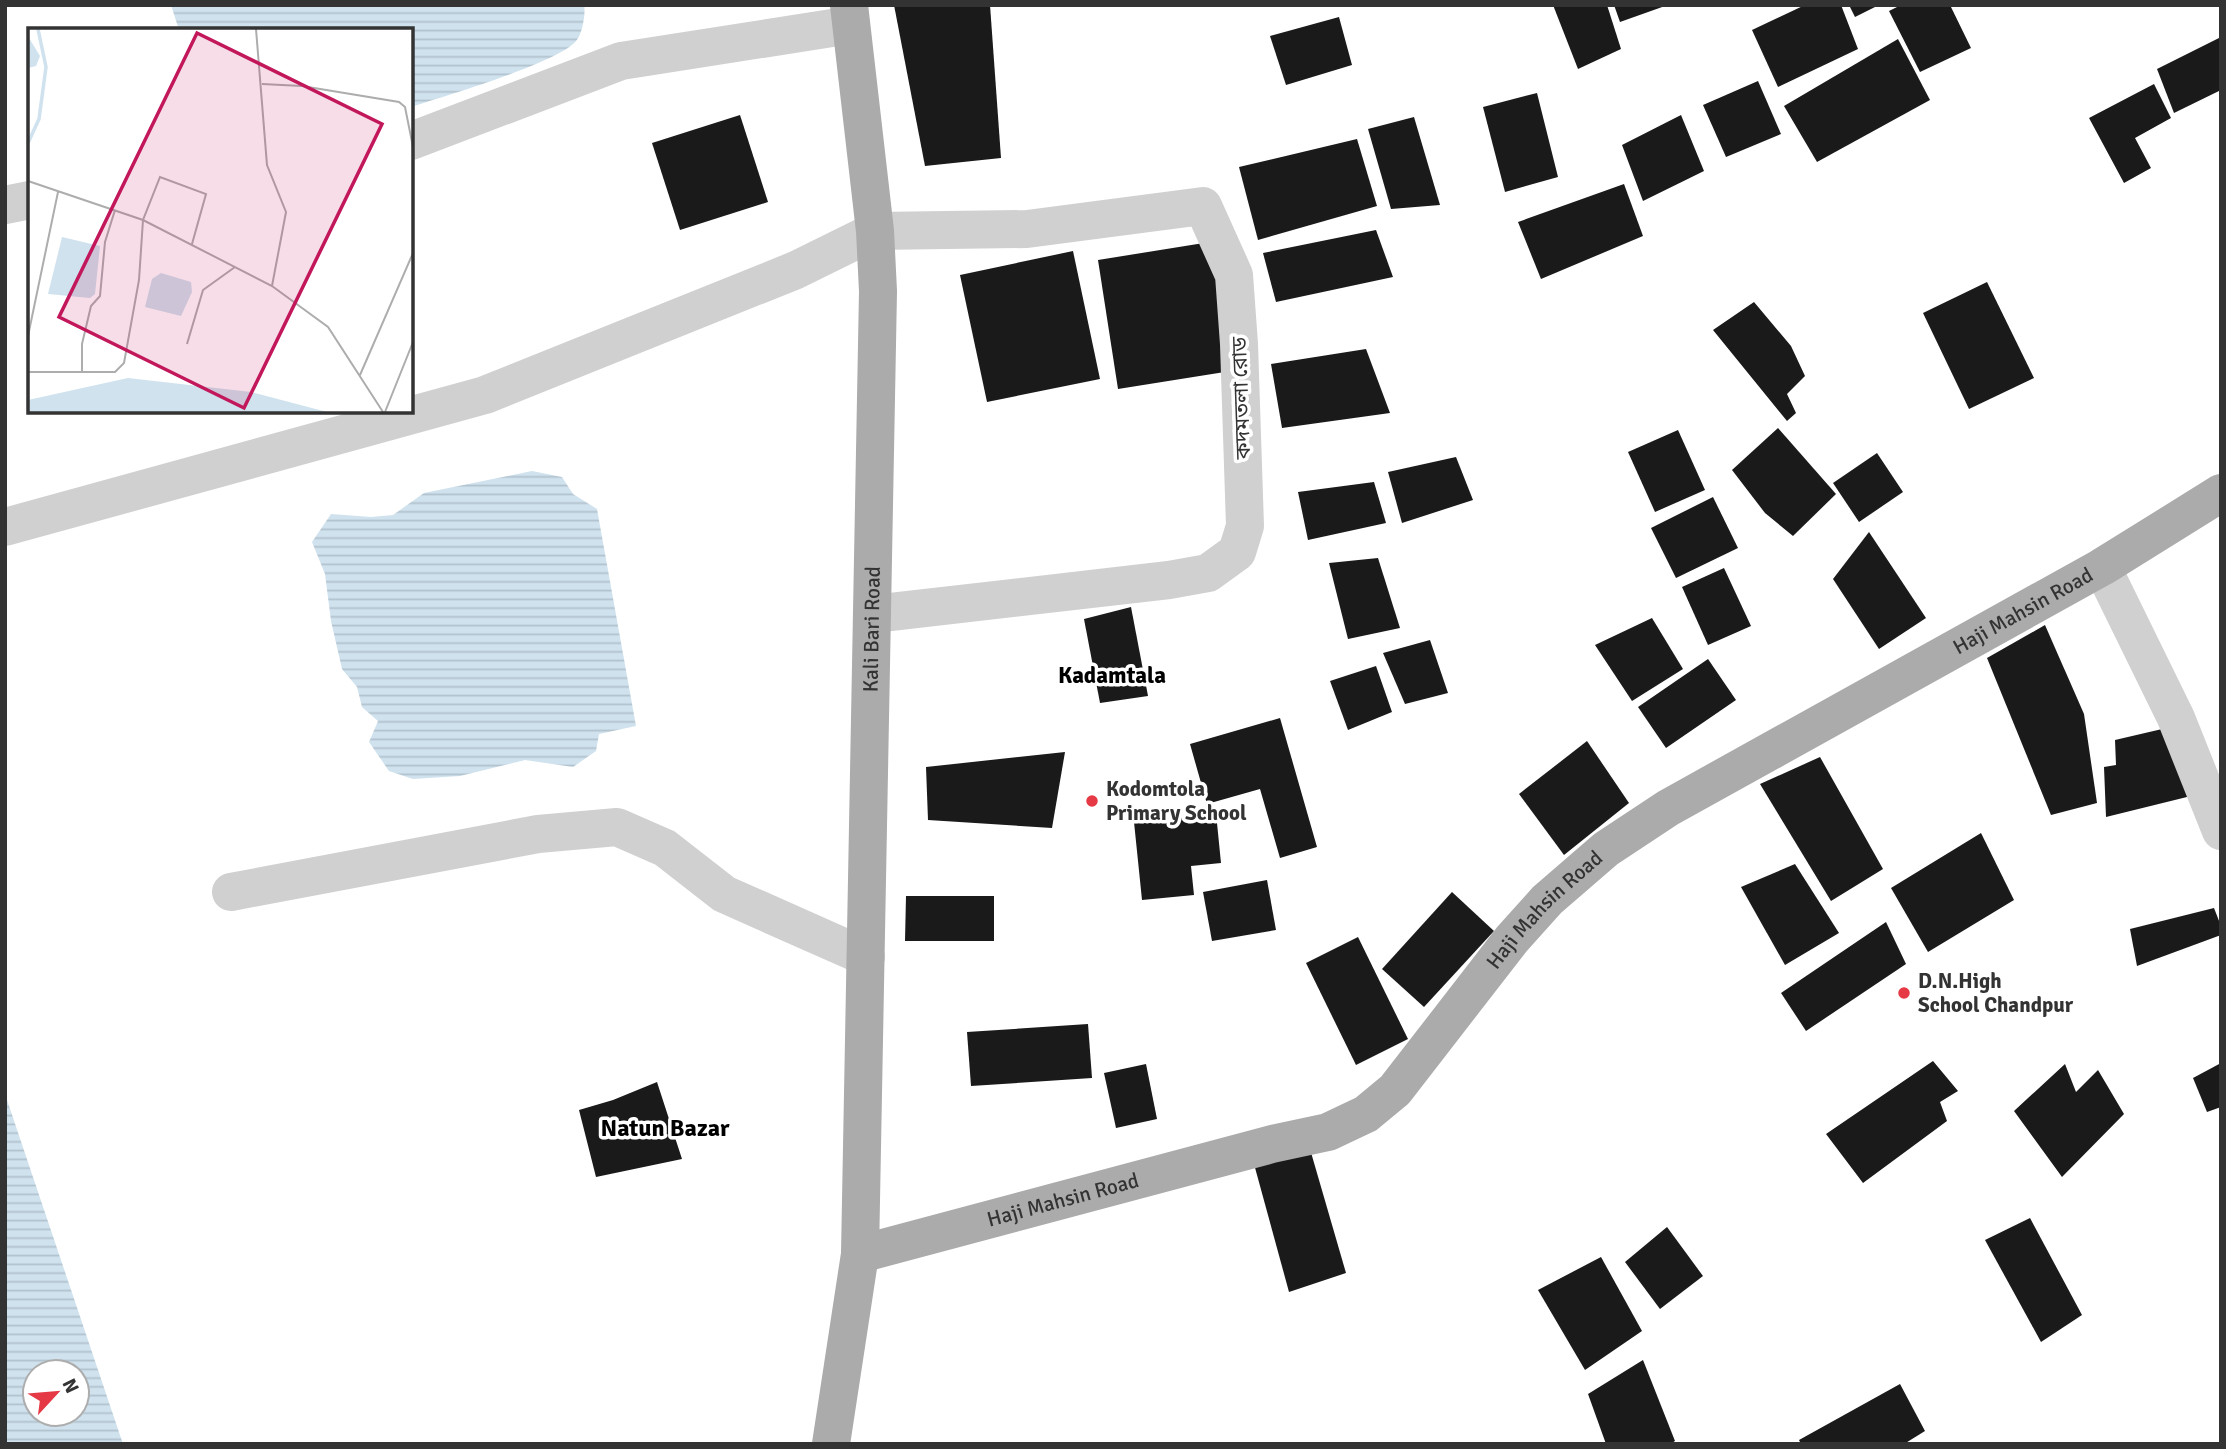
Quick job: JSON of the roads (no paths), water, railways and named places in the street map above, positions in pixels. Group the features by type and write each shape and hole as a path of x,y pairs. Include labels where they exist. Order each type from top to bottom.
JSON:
{"main road":[{"name":"Kali Bari Road","path":"831,1444 860,1254 878,291 875,231 850,15"},
{"name":"Haji Mahsin Road","path":"860,1254 1272,1144 1328,1132 1366,1114 1395,1090 1521,929 1547,900 1606,849 1668,808 2102,567 2221,493"}],"street":[{"path":"413,140 621,61 850,15"},
{"path":"5,205 28,200"},
{"name":"কদমতলা রোড","path":"873,614 1169,580 1208,573 1237,552 1245,526 1240,344 1234,275 1203,206 1027,229 875,231"},
{"path":"5,527 485,395 796,270 875,231"},
{"path":"2102,567 2176,718 2221,831"},
{"path":"231,892 538,834 617,827 665,848 724,894 866,957"}],"water":[{"path":"171,5 584,5 582,29 576,41 565,50 525,69 413,106 413,28 178,28"},
{"path":"532,471 562,477 573,494 597,509 636,726 599,734 596,751 573,767 525,760 460,776 413,779 389,771 369,742 378,721 362,707 357,687 342,669 331,621 325,574 312,542 331,514 371,517 393,515 424,493"},
{"path":"5,1094 123,1444 5,1444"}],"place":[{"name":"Kodomtola Primary School","path":"1092,801"},
{"name":"D.N.High School Chandpur","path":"1904,993"}],"district":[{"name":"Kadamtala","path":"1112,675"},
{"name":"Natun Bazar","path":"665,1128"}]}
